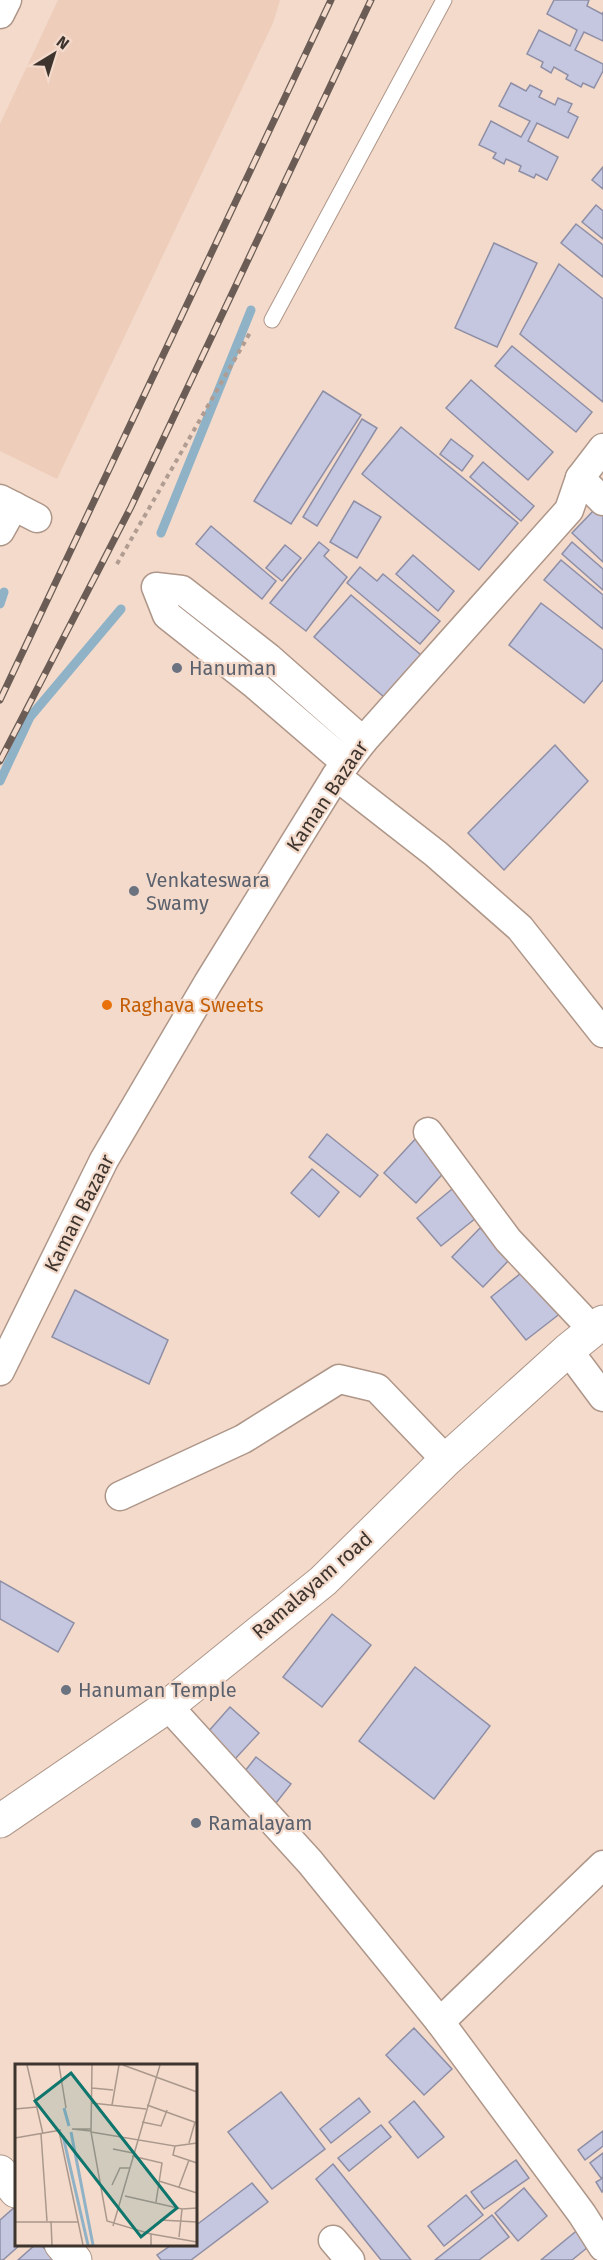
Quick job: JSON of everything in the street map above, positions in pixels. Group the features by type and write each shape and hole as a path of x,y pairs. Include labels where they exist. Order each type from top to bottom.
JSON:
{"street":[{"path":"0,14 7,0"},
{"name":"Kaman Bazaar","path":"0,1371 104,1160 208,983 348,760 569,510 580,478 603,448"},
{"path":"580,478 603,501"},
{"path":"0,531 17,508"},
{"path":"348,760 166,615 156,587 182,590 269,658 348,760 436,854 520,928 603,1032"},
{"path":"428,1132 508,1240 598,1326"},
{"name":"Ramalayam road","path":"0,1821 168,1706 323,1581 446,1460 567,1350 598,1326"},
{"path":"567,1350 603,1397"},
{"path":"120,1496 243,1439 339,1379 377,1388 446,1460"},
{"path":"168,1706 310,1862 440,2022 582,2214 603,2247"},
{"path":"440,2022 603,1865"},
{"path":"0,2172 15,2191"},
{"path":"62,2245 75,2260"}],"lane":[{"path":"272,320 444,0"}],"path":[{"path":"117,564 253,328"}],"shaded area":[{"path":"58,0 280,0 273,23 57,479 0,451 0,124"}],"building":[{"path":"554,0 589,0 587,6 602,14 603,12 603,41 584,32 575,50 603,64 603,71 594,88 583,83 581,87 566,79 568,75 554,67 551,73 541,67 543,62 527,54 539,30 570,46 577,30 547,14"},
{"path":"511,83 526,91 530,85 542,91 539,97 555,105 558,98 572,104 568,112 578,117 568,138 537,123 528,141 558,157 547,180 536,174 534,178 519,171 521,166 506,159 504,164 493,158 496,153 479,145 491,121 521,137 530,121 499,106"},
{"path":"603,167 603,189 592,180"},
{"path":"596,205 603,211 603,239 582,222"},
{"path":"576,224 603,245 603,277 561,243"},
{"path":"494,243 537,263 497,347 455,328"},
{"path":"559,264 603,299 603,402 520,334"},
{"path":"512,346 592,412 576,432 495,366"},
{"path":"471,380 553,452 528,480 446,408"},
{"path":"323,391 361,415 291,524 254,501"},
{"path":"362,419 377,428 317,526 303,517"},
{"path":"401,427 518,523 479,570 362,474"},
{"path":"451,439 473,456 462,471 440,454"},
{"path":"483,462 534,506 521,521 470,477"},
{"path":"354,501 381,517 357,558 330,542"},
{"path":"596,508 603,514 603,562 572,533"},
{"path":"211,526 276,581 262,599 196,544"},
{"path":"319,542 329,550 324,556 347,577 306,631 270,603"},
{"path":"572,542 603,569 603,590 562,554"},
{"path":"285,545 301,558 282,581 266,568"},
{"path":"413,555 454,591 438,611 396,574"},
{"path":"561,560 603,595 603,629 544,580"},
{"path":"360,567 377,581 383,574 440,621 420,644 347,583"},
{"path":"351,595 421,655 384,697 314,637"},
{"path":"541,603 603,650 603,680 584,703 509,645"},
{"path":"555,745 588,781 504,870 468,833"},
{"path":"327,1134 378,1175 360,1197 309,1157"},
{"path":"418,1136 450,1166 416,1203 384,1173"},
{"path":"312,1169 339,1192 319,1217 291,1193"},
{"path":"457,1185 481,1214 441,1246 417,1218"},
{"path":"480,1228 511,1258 483,1287 452,1257"},
{"path":"530,1266 566,1309 526,1340 491,1297"},
{"path":"75,1290 168,1340 149,1384 52,1337"},
{"path":"0,1581 74,1623 58,1652 0,1619"},
{"path":"332,1614 371,1645 322,1707 283,1677"},
{"path":"415,1667 490,1726 434,1799 359,1741"},
{"path":"230,1707 259,1733 235,1759 207,1733"},
{"path":"256,1757 291,1784 276,1803 241,1776"},
{"path":"414,2028 452,2069 424,2095 386,2055"},
{"path":"281,2092 325,2149 272,2189 228,2132"},
{"path":"359,2098 370,2112 331,2143 320,2129"},
{"path":"414,2101 444,2137 418,2158 389,2122"},
{"path":"381,2125 391,2137 349,2171 338,2158"},
{"path":"603,2131 603,2146 585,2160 578,2150"},
{"path":"603,2153 603,2177 601,2178 590,2163"},
{"path":"516,2160 529,2178 484,2209 471,2192"},
{"path":"333,2164 411,2260 381,2260 316,2179"},
{"path":"603,2178 603,2191 602,2192 596,2182"},
{"path":"252,2183 268,2202 191,2260 161,2260 157,2255 172,2245 196,2245 196,2225"},
{"path":"524,2188 547,2216 518,2241 495,2213"},
{"path":"466,2195 483,2215 444,2246 428,2226"},
{"path":"15,2207 15,2245 20,2245 3,2260 0,2260 0,2220"},
{"path":"492,2215 509,2237 479,2260 435,2260"},
{"path":"580,2228 593,2243 572,2260 541,2260"},
{"path":"35,2245 41,2245 56,2260 18,2260"}],"waterway":[{"path":"161,533 251,310"},
{"path":"0,604 4,592"},
{"path":"0,781 30,717 121,609"}],"railway":[{"path":"0,700 331,0"},
{"path":"0,761 131,507 371,0"}],"place":[{"name":"Hanuman","path":"177,668"},
{"name":"Venkateswara Swamy","path":"134,891"},
{"name":"Raghava Sweets","path":"107,1005"},
{"name":"Hanuman Temple","path":"66,1690"},
{"name":"Ramalayam","path":"196,1823"}]}
